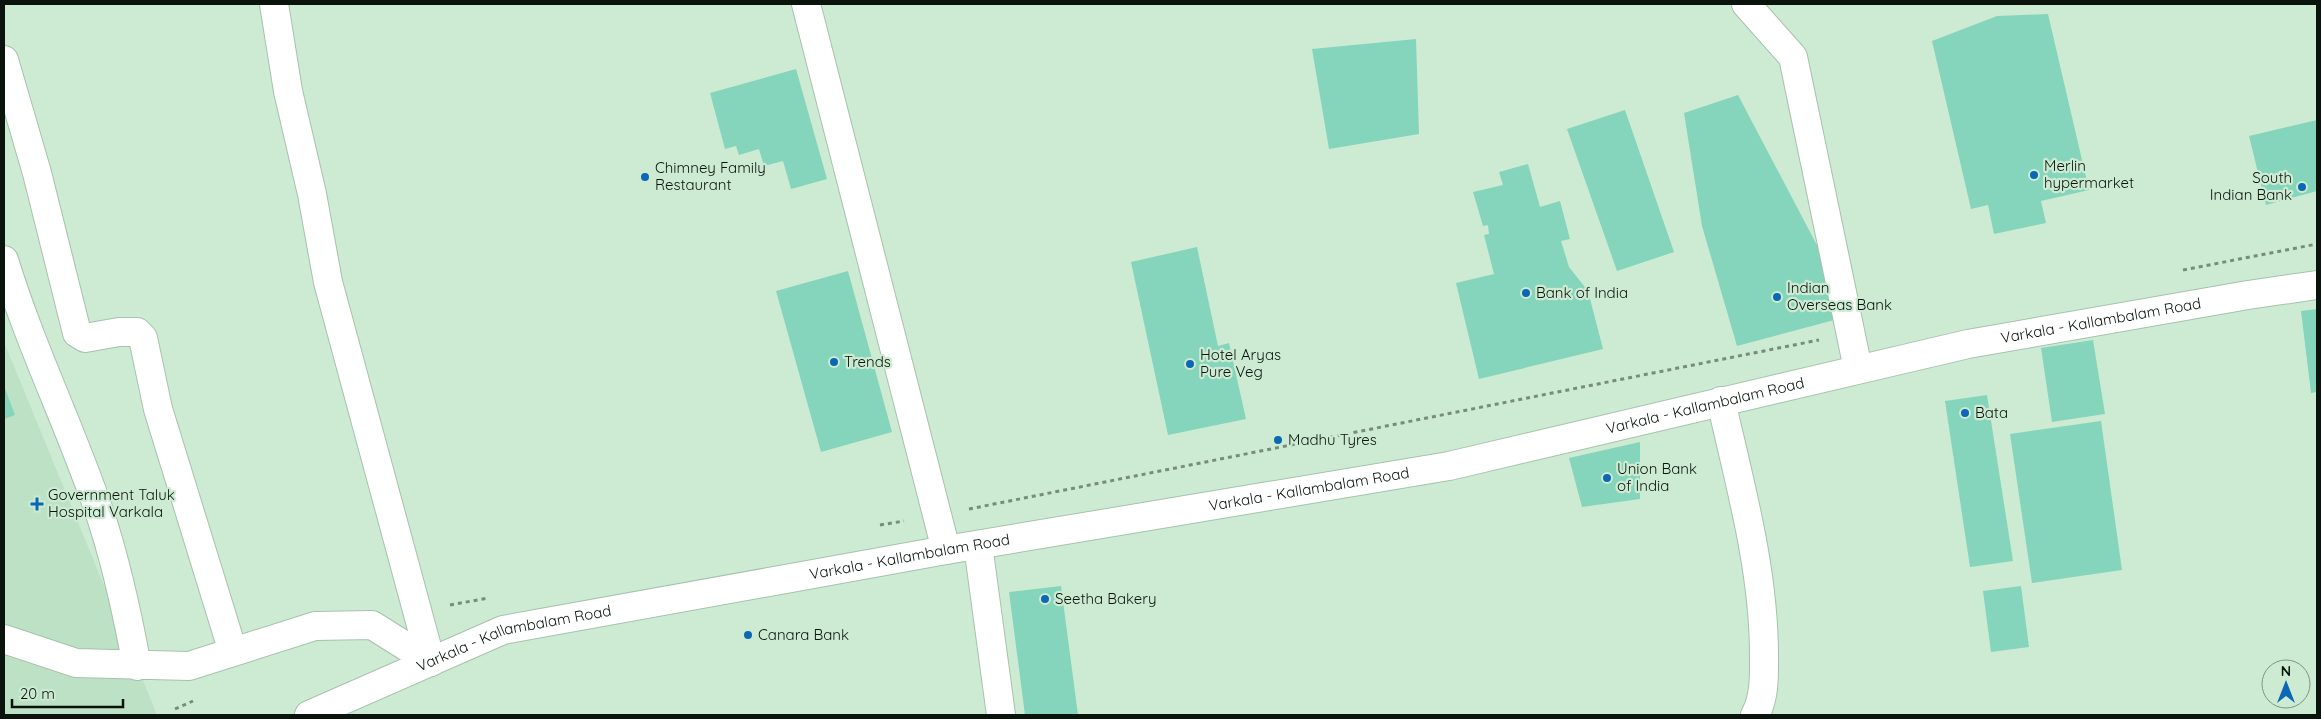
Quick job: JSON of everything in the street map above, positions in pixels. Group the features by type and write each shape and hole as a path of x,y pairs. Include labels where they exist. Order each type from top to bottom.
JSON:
{"street":[{"path":"274,4 288,91 312,194 328,282 431,662"},
{"path":"806,4 946,550"},
{"path":"1746,4 1793,57 1858,369"},
{"path":"4,60 37,173 77,333 85,338 120,332 137,332 143,338 158,409 233,652"},
{"path":"4,260 17,304 98,507 121,583 137,666"},
{"name":"Varkala - Kallambalam Road","path":"309,715 503,630 946,550 1449,466 1968,344 2317,285"},
{"path":"1721,401 1751,536 1763,620 1762,695 1755,715"},
{"path":"978,545 1001,715"},
{"path":"4,639 76,663 189,666 315,626 372,625 431,662"}],"path":[{"path":"2177,271 2317,244"},
{"path":"879,526 1851,334"},
{"path":"417,611 496,596"},
{"path":"175,709 202,697"}],"shaded area":[{"name":"Government Taluk Hospital Varkala","path":"4,342 137,666 157,715 4,715"}],"building":[{"path":"2048,14 2089,190 2041,201 2046,223 1994,234 1988,205 1971,209 1932,41 1997,16"},
{"path":"1416,39 1419,134 1329,149 1312,49"},
{"path":"796,69 827,179 791,189 783,161 764,166 759,149 739,155 736,146 725,149 710,93"},
{"path":"1738,95 1820,251 1838,319 1737,346 1702,226 1684,113"},
{"path":"1625,110 1674,252 1617,271 1567,129"},
{"path":"2317,120 2317,191 2266,205 2249,136"},
{"path":"1528,164 1540,207 1560,201 1570,239 1561,241 1569,267 1588,291 1603,349 1479,379 1456,283 1494,274 1484,235 1489,234 1488,225 1483,226 1473,192 1503,185 1499,172"},
{"path":"1197,247 1218,346 1229,343 1246,419 1168,435 1131,262"},
{"name":"Trends","path":"848,271 892,432 821,452 776,291"},
{"path":"2317,309 2317,392 2311,393 2301,311"},
{"path":"2093,340 2105,414 2052,422 2041,348"},
{"path":"4,386 15,415 4,419"},
{"path":"1987,395 2013,561 1970,567 1945,401"},
{"path":"2101,421 2122,570 2032,583 2010,434"},
{"name":"Union Bank of India","path":"1640,442 1640,499 1582,507 1569,458"},
{"path":"1061,586 1078,715 1025,715 1009,592"},
{"path":"2021,586 2029,647 1991,652 1983,591"}],"place":[{"name":"Merlin hypermarket","path":"2034,175"},
{"name":"Chimney Family Restaurant","path":"645,177"},
{"name":"South Indian Bank","path":"2302,187"},
{"name":"Bank of India","path":"1526,293"},
{"name":"Indian Overseas Bank","path":"1777,297"},
{"name":"Trends","path":"834,362"},
{"name":"Hotel Aryas Pure Veg","path":"1190,364"},
{"name":"Bata","path":"1965,413"},
{"name":"Madhu Tyres","path":"1278,440"},
{"name":"Union Bank of India","path":"1607,478"},
{"name":"Government Taluk Hospital Varkala","path":"37,504"},
{"name":"Seetha Bakery","path":"1045,599"},
{"name":"Canara Bank","path":"748,635"}]}
